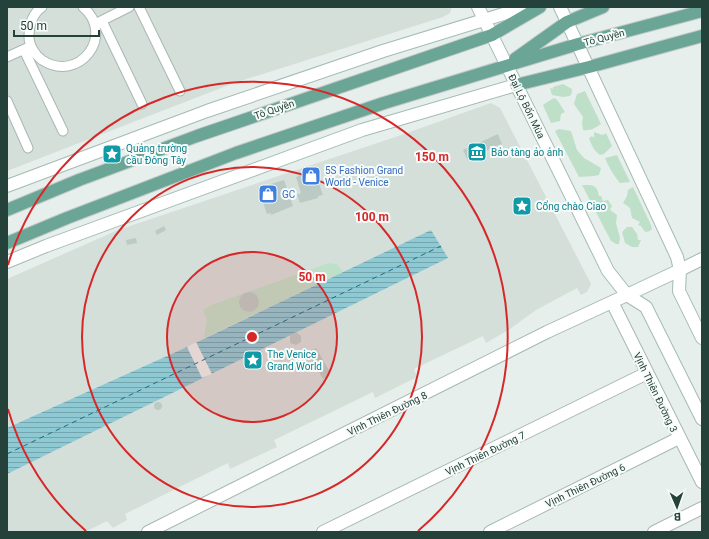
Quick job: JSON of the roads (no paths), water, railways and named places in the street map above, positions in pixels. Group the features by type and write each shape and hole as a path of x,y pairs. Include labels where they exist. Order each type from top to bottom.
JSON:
{"main road":[{"name":"Đại Lộ Bốn Mùa","path":"478,7 608,271 627,295 646,307 702,419"},
{"path":"7,186 214,108 383,50 526,7"},
{"name":"Tô Quyền","path":"7,210 79,180 197,136 492,35 540,7"},
{"path":"560,7 677,257 680,270 679,291 702,338"},
{"name":"Tô Quyền","path":"506,65 567,22 603,7"},
{"name":"Tô Quyền","path":"7,243 67,218 236,153 384,103 578,44 702,11"},
{"path":"7,262 86,231 362,130 516,86 589,68 702,36"},
{"path":"627,295 702,259"},
{"name":"Vịnh Thiên Đường 8","path":"148,532 547,332 627,295"},
{"name":"Vịnh Thiên Đường 3","path":"612,302 702,482"},
{"name":"Vịnh Thiên Đường 7","path":"323,532 647,374"},
{"name":"Vịnh Thiên Đường 6","path":"490,532 679,438"},
{"path":"654,532 677,527 702,508"}],"street":[{"path":"42,7 32,18 29,28 28,48 63,131"},
{"path":"83,7 98,23 142,104"},
{"path":"28,48 39,58 49,64 60,67 71,66 82,61 90,53 95,43 98,23 130,7"},
{"path":"139,7 180,91"},
{"path":"7,57 28,48"},
{"path":"7,101 28,148"}],"water":[{"path":"431,230 448,258 7,474 7,428 187,347"}],"place":[{"name":"Bảo tàng ảo ảnh","path":"477,152"},
{"name":"Quảng trường cầu Đông Tây","path":"112,154"},
{"name":"5S Fashion Grand World - Venice","path":"311,176"},
{"name":"GC","path":"268,194"},
{"name":"Cổng chào Ciao","path":"522,206"},
{"name":"The Venice Grand World","path":"253,360"}]}
